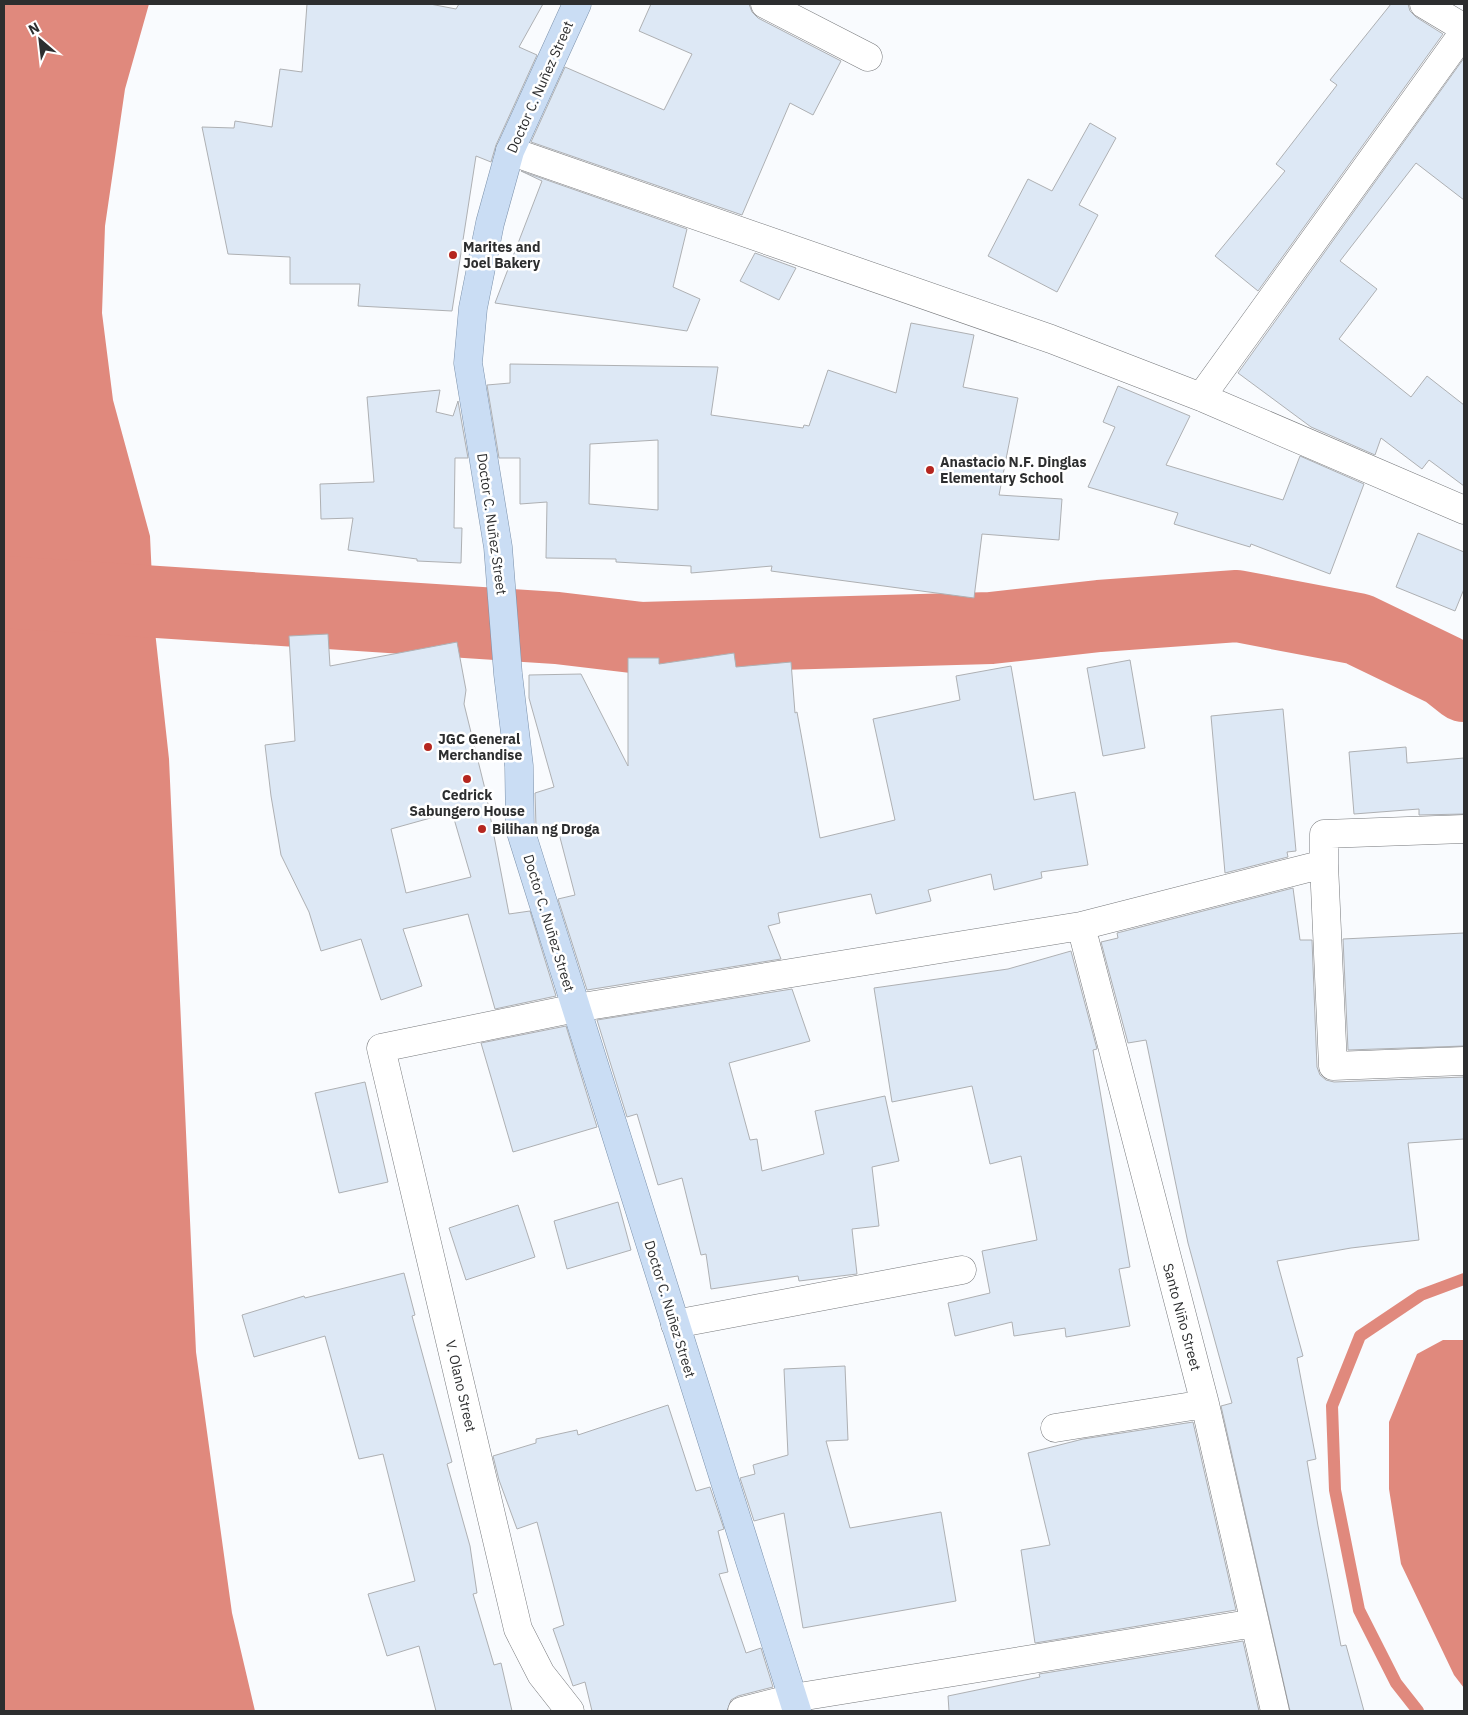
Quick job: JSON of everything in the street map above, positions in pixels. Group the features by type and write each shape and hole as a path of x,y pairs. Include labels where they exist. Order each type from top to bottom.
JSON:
{"main road":[{"name":"Doctor C. Nuñez Street","path":"577,4 510,151 490,223 472,308 468,363 498,547 508,674 519,766 520,829 795,1705"}],"street":[{"path":"765,4 868,57"},
{"path":"1424,4 1464,28"},
{"path":"1201,397 1464,32"},
{"path":"510,151 1051,339 1201,397 1464,510"},
{"path":"1464,829 1324,834 1333,1066 1464,1061"},
{"path":"576,1008 1081,926 1324,864"},
{"name":"Santo Niño Street","path":"1081,926 1205,1404 1275,1711"},
{"name":"V. Olano Street","path":"570,1711 541,1674 518,1629 381,1048 576,1008"},
{"path":"675,1324 962,1270"},
{"path":"1055,1428 1205,1404"},
{"path":"742,1711 795,1705 1255,1623"}],"shaded area":[{"path":"4,4 149,4 125,89 105,226 102,313 113,400 150,536 154,622 169,759 196,1352 232,1613 255,1711 4,1711"},
{"path":"1443,1340 1464,1340 1464,1688 1454,1675 1401,1564 1389,1489 1389,1422 1417,1354"}],"building":[{"path":"307,4 430,4 456,9 459,4 543,4 519,47 537,55 496,145 491,162 476,156 452,311 358,306 360,284 290,284 290,257 228,254 202,127 234,128 235,121 272,127 280,69 302,72"},
{"path":"651,4 749,4 752,12 758,18 841,61 813,115 790,103 742,215 531,142 565,67 664,110 692,54 639,31"},
{"path":"1391,4 1408,4 1410,11 1416,17 1443,34 1258,291 1215,256 1285,171 1276,164 1337,85 1330,80"},
{"path":"1464,58 1464,200 1416,163 1340,261 1377,289 1339,339 1411,397 1427,376 1464,405 1464,486 1429,460 1422,469 1381,438 1375,455 1311,427 1238,373"},
{"path":"1090,123 1116,138 1079,205 1098,215 1057,292 988,256 1028,179 1052,191"},
{"path":"521,171 687,229 673,287 700,299 687,331 495,303 542,181"},
{"path":"755,253 796,268 779,300 740,281"},
{"path":"911,323 974,335 963,387 1018,398 999,495 1062,499 1059,540 982,534 974,598 771,571 772,566 691,573 691,566 616,562 616,559 546,558 547,502 520,504 520,458 499,458 487,385 510,383 510,364 718,367 711,415 803,428 804,425 809,426 828,370 896,393","holes":["658,440 658,510 589,504 590,444"]},
{"path":"1118,386 1190,416 1166,465 1283,500 1300,456 1364,484 1330,574 1251,544 1250,547 1174,524 1178,513 1088,487 1115,427 1103,422"},
{"path":"440,390 436,412 453,416 458,401 468,458 455,458 454,528 462,528 461,563 417,561 417,559 348,550 353,518 321,519 320,484 374,482 367,397"},
{"path":"1418,533 1464,552 1464,589 1455,611 1396,587"},
{"path":"328,634 330,666 457,642 466,690 464,704 485,789 509,914 530,911 556,996 495,1009 468,914 403,929 422,986 381,1000 361,939 321,951 309,912 281,855 265,745 295,741 289,636","holes":["452,812 471,877 406,893 391,829"]},
{"path":"734,653 736,667 791,662 795,713 797,712 820,838 895,820 873,719 960,700 956,676 1011,666 1034,800 1075,792 1088,865 1041,872 1042,878 994,890 991,874 928,890 931,901 876,914 871,894 778,913 780,923 768,926 781,959 587,990 558,899 575,895 557,826 537,832 535,793 554,787 529,698 529,675 581,674 628,766 628,658 659,658 659,664"},
{"path":"1130,660 1145,748 1103,756 1087,668"},
{"path":"1283,709 1296,851 1287,852 1288,857 1225,873 1211,716"},
{"path":"1406,747 1407,763 1464,758 1464,814 1419,815 1419,809 1354,814 1349,752"},
{"path":"1293,888 1300,940 1312,940 1317,1067 1320,1075 1326,1080 1334,1082 1464,1077 1464,1139 1408,1143 1419,1240 1351,1248 1277,1261 1303,1356 1297,1358 1316,1459 1307,1461 1341,1646 1346,1645 1364,1711 1290,1711 1221,1406 1232,1403 1188,1243 1146,1040 1128,1043 1101,942 1118,938 1117,933"},
{"path":"1464,933 1464,1046 1348,1050 1343,939"},
{"path":"1071,951 1097,1049 1093,1050 1130,1267 1119,1269 1130,1326 1066,1337 1065,1328 1014,1336 1012,1322 955,1336 948,1303 990,1293 982,1251 1037,1240 1021,1156 990,1164 972,1086 892,1102 874,988 1008,969"},
{"path":"792,989 810,1041 729,1063 750,1140 757,1139 762,1171 824,1154 815,1111 885,1096 899,1161 872,1167 879,1226 852,1229 857,1274 799,1281 798,1276 711,1289 706,1254 701,1255 682,1178 658,1185 637,1114 627,1117 597,1020"},
{"path":"566,1026 597,1127 513,1152 481,1043"},
{"path":"365,1082 388,1182 339,1193 315,1093"},
{"path":"618,1202 631,1250 567,1269 554,1221"},
{"path":"518,1205 535,1257 466,1280 449,1228"},
{"path":"404,1273 415,1315 412,1316 452,1462 447,1464 470,1546 477,1593 473,1594 494,1665 501,1663 512,1711 436,1711 419,1646 387,1656 368,1594 415,1581 383,1454 359,1459 325,1336 254,1357 242,1315 304,1296 305,1298"},
{"path":"845,1366 848,1440 826,1441 850,1528 941,1512 956,1601 803,1628 784,1513 754,1521 740,1478 755,1474 753,1465 788,1455 784,1369"},
{"path":"668,1405 696,1491 710,1487 724,1529 718,1531 728,1572 719,1574 746,1653 761,1648 773,1687 738,1696 731,1700 727,1711 592,1711 585,1682 573,1686 553,1629 564,1625 537,1522 517,1529 499,1480 493,1456 536,1443 536,1439 577,1430 578,1435"},
{"path":"1193,1422 1236,1610 1035,1643 1021,1550 1050,1545 1028,1453 1083,1439"},
{"path":"1243,1641 1259,1711 949,1711 948,1696 1040,1677 1039,1674"}],"waterway":[{"path":"4,592 557,628 641,638 991,628 1099,616 1237,606 1358,629 1445,671 1464,686"},
{"path":"1418,1711 1396,1683 1359,1610 1335,1490 1332,1406 1360,1336 1421,1295 1464,1279"}],"place":[{"name":"Marites and Joel Bakery","path":"453,255"},
{"name":"Anastacio N.F. Dinglas Elementary School","path":"930,470"},
{"name":"JGC General Merchandise","path":"428,747"},
{"name":"Cedrick Sabungero House","path":"467,779"},
{"name":"Bilihan ng Droga","path":"482,829"}]}
